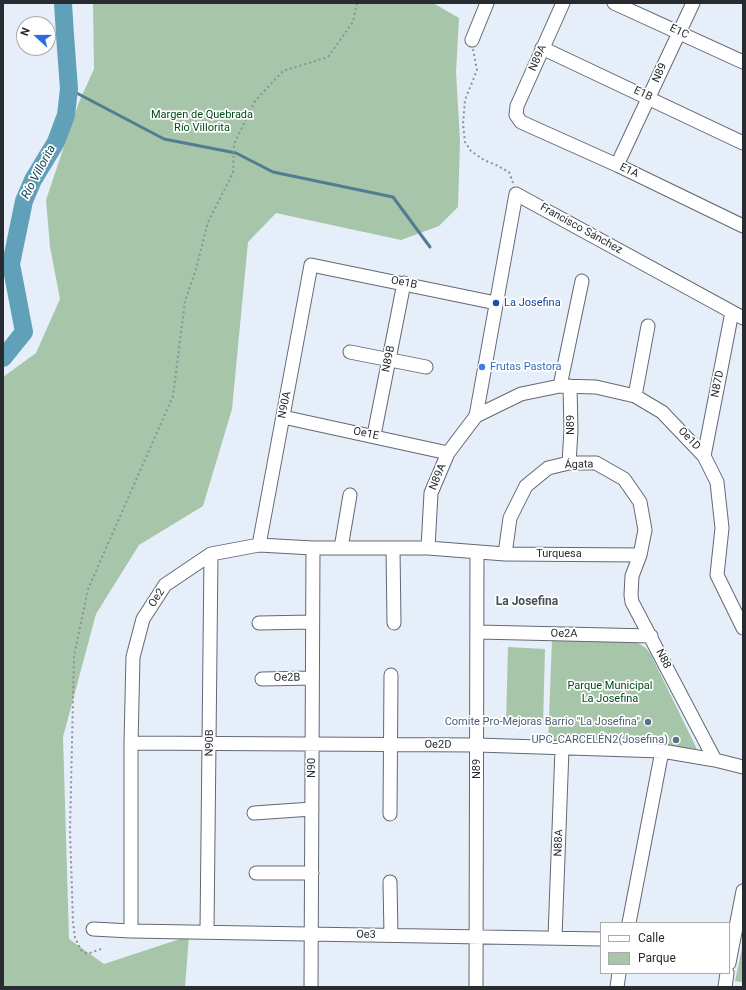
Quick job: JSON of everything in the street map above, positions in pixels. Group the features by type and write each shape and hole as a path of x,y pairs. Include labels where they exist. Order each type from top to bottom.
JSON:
{"street":[{"path":"472,40 487,3"},
{"name":"N89A","path":"516,114 517,106 563,3"},
{"name":"E1C","path":"614,3 743,62"},
{"name":"N89","path":"617,165 693,3"},
{"name":"E1B","path":"542,48 650,97 743,143"},
{"name":"E1A","path":"516,114 521,122 617,165 743,226"},
{"path":"496,303 516,194"},
{"name":"Francisco Sánchez","path":"516,194 738,315"},
{"name":"Oe1B","path":"311,265 496,303"},
{"name":"N90A","path":"259,545 311,265"},
{"name":"N89","path":"569,463 571,430 565,386 582,282"},
{"name":"N89B","path":"374,436 404,283"},
{"name":"N89A","path":"476,416 496,303"},
{"name":"N87D","path":"704,456 738,315"},
{"path":"635,396 648,326"},
{"path":"350,352 426,367"},
{"name":"N89A","path":"428,548 431,493 448,453 476,416 521,394 565,386"},
{"name":"Oe1D","path":"565,386 596,387 635,396 662,412 704,456 717,482 722,528 718,575 743,628"},
{"name":"Oe1E","path":"283,416 448,453"},
{"name":"Ágata","path":"505,554 510,518 526,486 548,468 569,463 596,463 624,479 640,502 645,530 640,555"},
{"path":"341,548 350,495"},
{"name":"Oe2","path":"131,931 131,743 133,657 143,619 165,585 212,554 259,545 313,548 428,548 478,552"},
{"name":"N90","path":"311,987 313,548"},
{"path":"393,548 394,623"},
{"name":"N89","path":"476,987 478,552"},
{"name":"Turquesa","path":"478,552 505,554 640,555"},
{"name":"N90B","path":"207,931 212,554"},
{"name":"N88","path":"640,555 632,576 632,602 715,760"},
{"path":"259,623 312,622"},
{"name":"Oe2A","path":"478,632 651,636"},
{"path":"390,814 391,676"},
{"name":"Oe2B","path":"262,679 312,678"},
{"name":"Oe2D","path":"131,743 210,742 477,745 562,749 659,747 743,767"},
{"path":"629,922 659,747"},
{"name":"N88A","path":"555,937 562,749"},
{"path":"254,813 312,809"},
{"path":"256,873 312,873"},
{"path":"390,882 391,935"},
{"path":"730,955 743,890"},
{"name":"Oe3","path":"93,929 131,931 207,931 600,939"},
{"path":"617,987 619,974"},
{"path":"725,987 727,974"}],"path":[{"path":"101,949 90,953 85,953 81,950 75,938 73,915 70,830 74,656 88,589 173,396 185,301 196,269 208,222 233,173 234,144 255,101 283,71 328,57 353,22 357,3"},
{"path":"472,40 477,70 465,100 463,124 465,142 471,151 484,160 509,172 513,183 507,191 516,194"}],"green space":[{"name":"Margen de Quebrada Río Villorita","path":"93,3 433,3 459,18 456,72 460,141 458,207 439,226 401,240 276,213 248,242 232,409 203,506 139,545 96,614 63,737 69,939 104,964 189,936 185,987 3,987 3,377 36,353 60,299 50,247 46,200 79,102 94,69"},
{"name":"Parque Municipal La Josefina","path":"552,640 630,640 645,647 651,655 697,751 548,743"},
{"path":"508,647 545,649 543,725 506,724"},
{"path":"743,944 743,982 735,981"}],"waterway":[{"name":"Río Villorita","path":"3,358 24,332 11,264 24,201 33,180 56,142 66,115 69,89 63,3"},
{"path":"69,89 164,139 236,153 273,172 393,197 430,247"}],"place":[{"name":"La Josefina","path":"496,303"},
{"name":"Frutas Pastora","path":"482,367"},
{"name":"Comite Pro-Mejoras Barrio \"La Josefina\"","path":"648,722"},
{"name":"UPC_CARCELÉN2(Josefina)","path":"676,740"}],"district":[{"name":"La Josefina","path":"527,602"}]}
